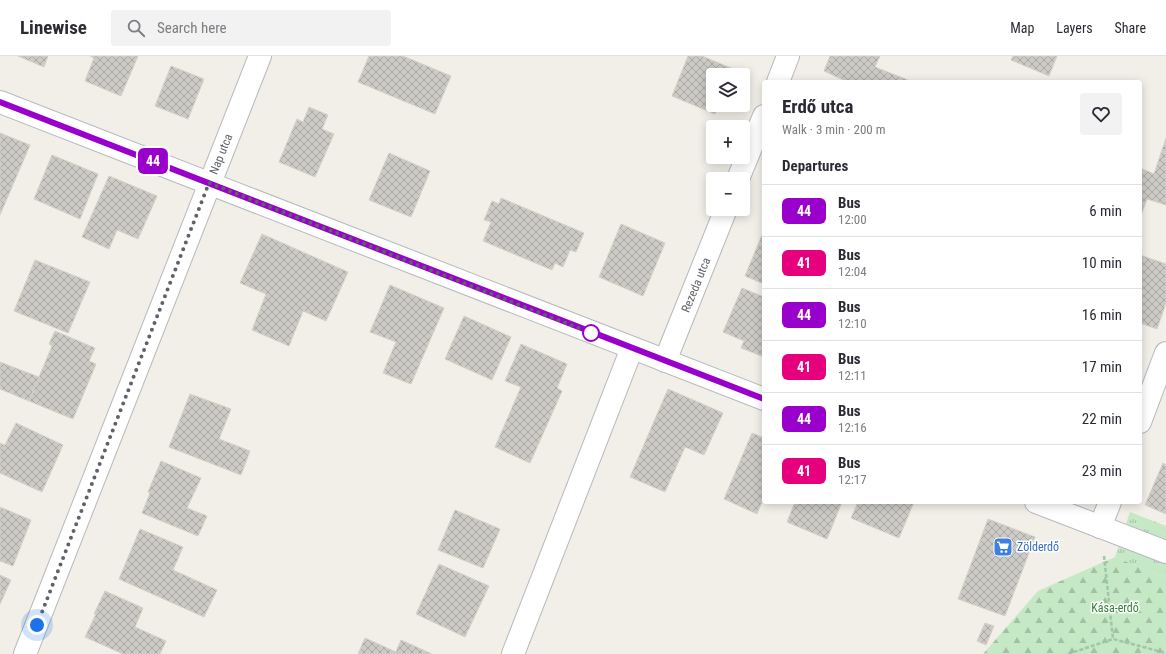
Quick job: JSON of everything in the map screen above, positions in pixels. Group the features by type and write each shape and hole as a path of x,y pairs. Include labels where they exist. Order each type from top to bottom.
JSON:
{"street":[{"name":"Nap utca","path":"25,654 260,56"},
{"path":"779,80 788,56"},
{"path":"0,102 762,398"},
{"path":"741,172 762,121"},
{"name":"Rezeda utca","path":"665,361 723,216"},
{"path":"513,654 632,348"},
{"path":"1142,417 1166,353"},
{"path":"1041,504 1166,552"},
{"path":"1100,527 1109,504"}],"path":[{"path":"1100,527 1113,639"},
{"path":"1068,654 1113,639 1166,653"}],"green space":[{"path":"1130,512 1166,526 1166,578 1115,557"},
{"name":"Kása-erdő","path":"1115,557 1166,578 1166,654 983,654 1038,591"}],"building":[{"path":"18,56 48,56 44,67"},
{"path":"90,56 138,56 121,96 85,81 94,58"},
{"path":"369,56 403,56 451,76 435,114 358,82"},
{"path":"688,56 702,56 731,68 706,68 706,110 672,96"},
{"path":"830,56 880,56 875,67 908,80 844,80 824,71"},
{"path":"1013,56 1057,56 1049,76 1011,60"},
{"path":"171,66 204,79 188,119 155,106"},
{"path":"309,107 328,115 322,129 334,134 315,177 279,162 297,119 303,122"},
{"path":"0,133 30,145 0,215"},
{"path":"1166,138 1166,205 1147,199 1142,213 1142,169 1154,174"},
{"path":"389,153 430,171 411,217 369,200"},
{"path":"52,155 98,174 80,219 34,199"},
{"path":"109,176 157,196 138,239 117,230 109,249 82,237"},
{"path":"501,198 584,233 576,252 570,250 563,267 555,263 552,270 483,241 491,222 484,220 492,201 499,204"},
{"path":"621,224 665,243 643,296 599,277"},
{"path":"262,234 348,272 326,321 303,311 289,346 252,330 266,294 240,283"},
{"path":"762,235 762,283 745,276"},
{"path":"1142,256 1166,264 1166,303 1157,329 1142,324"},
{"path":"35,260 90,282 68,333 14,311"},
{"path":"390,285 444,308 411,384 383,373 396,342 370,332"},
{"path":"742,288 762,296 762,356 741,348 744,341 723,332"},
{"path":"464,316 511,337 492,380 445,359"},
{"path":"55,331 95,348 89,361 96,364 73,419 29,401 52,346 49,344"},
{"path":"521,344 567,364 557,388 562,391 530,463 495,447 521,387 505,381"},
{"path":"0,362 39,377 29,401 0,389"},
{"path":"668,389 723,413 704,455 685,447 665,492 630,477"},
{"path":"190,394 231,409 219,439 250,451 241,475 169,447"},
{"path":"16,423 63,445 42,492 0,473 0,443 5,445"},
{"path":"752,433 762,437 762,502 757,514 724,499"},
{"path":"161,461 201,478 187,508 207,516 198,536 142,513 150,493 148,492"},
{"path":"1163,463 1166,465 1166,514 1145,505"},
{"path":"794,504 841,504 827,539 787,522"},
{"path":"857,504 913,504 899,538 851,518"},
{"path":"0,507 31,520 13,566 0,561"},
{"path":"455,510 500,529 483,568 438,550"},
{"path":"988,519 1035,537 1005,616 958,599"},
{"path":"140,529 183,547 173,570 217,590 204,617 119,579"},
{"path":"439,564 489,586 465,637 416,614"},
{"path":"0,575 11,580 0,604"},
{"path":"105,591 143,608 135,627 166,641 160,654 123,654 85,637"},
{"path":"985,623 994,626 986,645 977,641"},
{"path":"365,638 396,652 395,654 358,654"},
{"path":"401,640 432,654 395,654"}],"bus line":[{"name":"44","path":"0,102 762,398"}],"place":[{"name":"Zölderdő","path":"1003,547"}],"route":[{"path":"37,625 209,183 591,333"}]}
